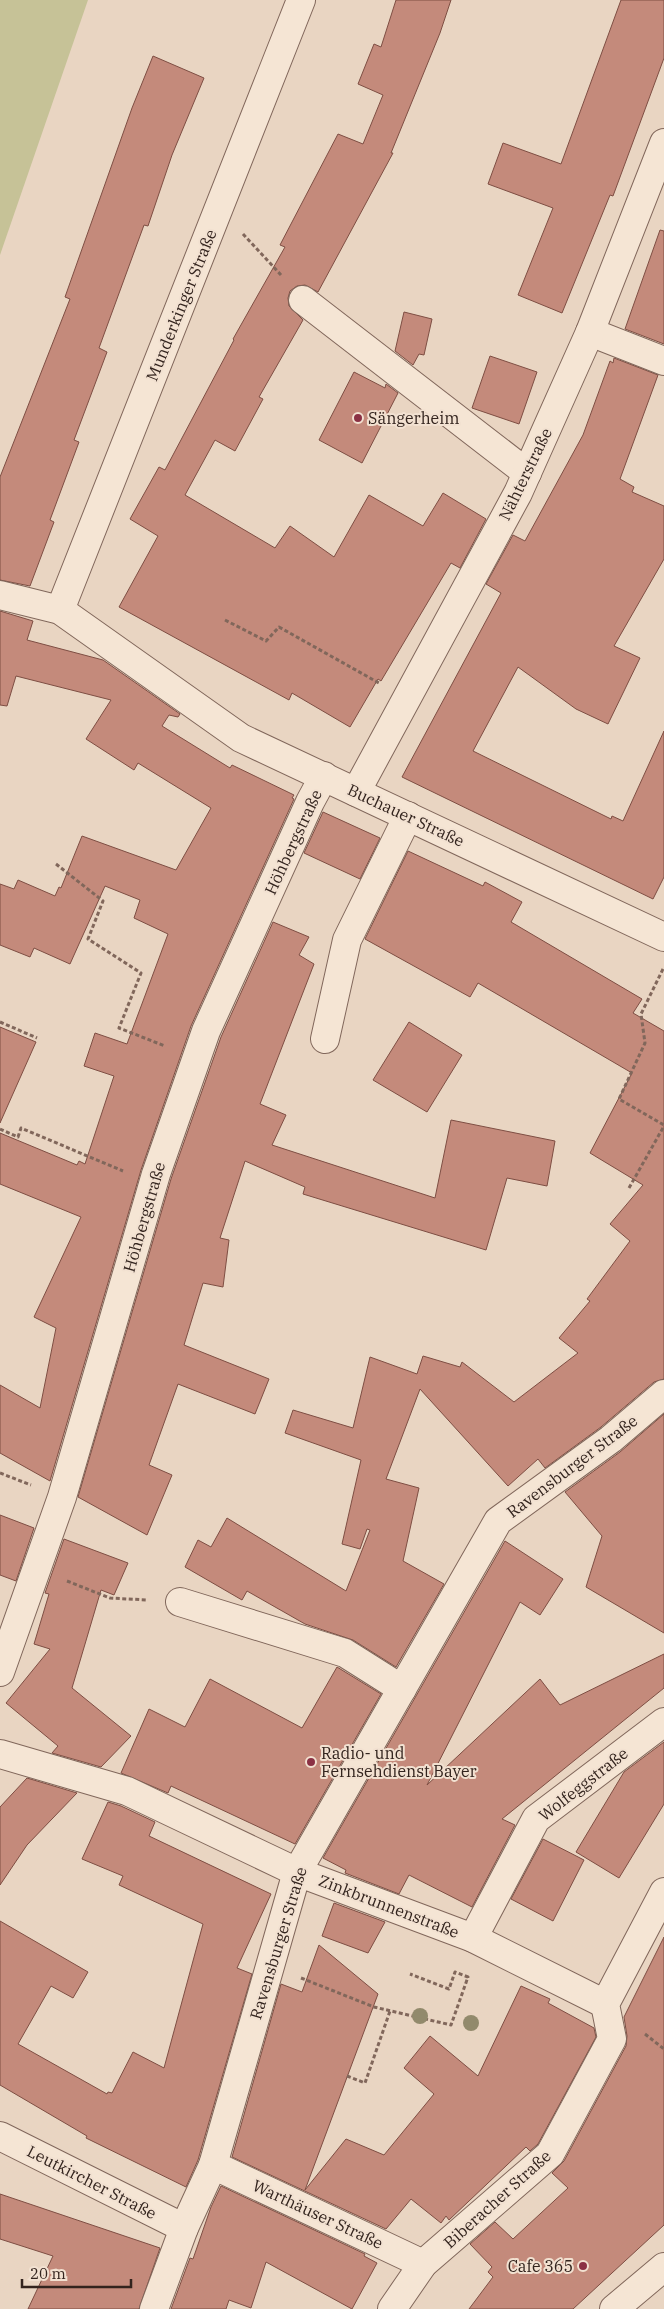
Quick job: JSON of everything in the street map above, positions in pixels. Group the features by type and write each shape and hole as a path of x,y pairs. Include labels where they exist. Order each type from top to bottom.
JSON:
{"street":[{"name":"Munderkinger Straße","path":"60,610 301,0"},
{"name":"Nähterstraße","path":"356,792 518,493 590,332 664,143"},
{"path":"303,300 527,473"},
{"path":"590,332 664,361"},
{"name":"Buchauer Straße","path":"0,595 60,610 241,738 664,937"},
{"name":"Höhbergstraße","path":"0,1672 62,1497 153,1183 206,1031 310,802 324,776"},
{"path":"324,1039 347,940 408,816"},
{"name":"Ravensburger Straße","path":"154,2309 184,2228 212,2165 297,1872 498,1521 611,1440 664,1394"},
{"path":"180,1602 344,1653 402,1689"},
{"name":"Wolfeggstraße","path":"473,1938 536,1819 664,1722"},
{"name":"Zinkbrunnenstraße","path":"0,1754 127,1791 297,1872 473,1938 605,2004"},
{"path":"605,2004 664,1892"},
{"name":"Biberacher Straße","path":"392,2309 423,2264 550,2154 612,2040 605,2004"},
{"name":"Leutkircher Straße","path":"0,2136 184,2228"},
{"name":"Warthäuser Straße","path":"212,2165 423,2264"},
{"path":"614,2309 664,2267"}],"path":[{"path":"219,207 303,300"},
{"path":"225,620 266,641 279,626 405,699"},
{"path":"56,864 102,900 88,939 141,974 119,1028 196,1059"},
{"path":"629,1188 664,1125 619,1099 644,1043 641,1014 664,967"},
{"path":"0,1022 37,1038"},
{"path":"0,1129 18,1137 21,1128 153,1183"},
{"path":"59,1578 110,1598 180,1602"},
{"path":"270,1966 374,2007 451,2025 468,1977 455,1972 449,1989 410,1974"},
{"path":"347,2076 365,2083 390,2011"}],"shaded area":[{"path":"0,0 88,0 0,255"}],"building":[{"path":"396,0 451,0 440,33 391,153 393,153 318,292 305,285 297,286 290,291 288,298 289,306 303,320 259,397 263,399 235,451 215,440 185,495 275,548 290,526 334,557 369,495 423,526 443,493 486,519 460,568 451,563 381,681 378,679 350,727 292,693 289,700 119,607 158,536 130,519 159,467 165,470 233,339 285,247 280,245 338,134 363,144 383,95 358,84 374,44 381,47"},
{"path":"621,0 664,0 664,58 613,196 610,195 562,313 518,295 553,208 488,184 503,143 561,164"},
{"path":"153,56 204,78 172,155 148,226 144,225 99,348 107,352 74,440 79,442 50,520 54,522 30,586 0,580 0,477 70,299 65,297 132,108"},
{"path":"660,230 664,231 664,344 625,329"},
{"path":"404,312 432,319 424,355 419,354 413,365 395,351"},
{"path":"490,356 537,372 519,424 472,408"},
{"path":"614,358 658,375 620,479 634,487 632,492 664,506 664,559 614,646 640,658 608,724 576,709 518,667 473,751 611,819 612,816 623,821 664,731 664,877 653,899 402,777 501,593 486,584 513,535 525,541 583,435 610,361 613,363"},
{"name":"Sängerheim","path":"354,372 385,388 386,384 398,393 362,463 319,440"},
{"path":"0,611 33,621 27,640 103,660 180,714 178,717 169,715 162,726 230,768 232,765 294,795 292,798 294,799 191,1026 141,1170 50,1481 0,1453 0,1385 40,1408 56,1328 34,1317 81,1217 0,1184 0,1133 77,1165 79,1161 85,1164 114,1076 84,1066 95,1033 127,1044 168,934 134,918 140,900 105,886 70,964 34,948 30,957 0,945 0,884 14,889 18,880 55,896 59,887 61,888 82,836 176,870 211,808 138,763 134,770 86,739 111,700 16,676 7,706 0,705"},
{"path":"323,812 380,838 360,879 304,853"},
{"path":"408,851 483,886 485,882 522,902 511,922 642,999 633,1013 664,1031 664,1379 654,1382 601,1427 545,1468 538,1459 508,1486 420,1389 386,1479 419,1488 403,1561 444,1584 396,1667 353,1640 305,1624 247,1591 242,1600 185,1567 198,1540 211,1547 227,1518 346,1591 370,1530 367,1529 360,1549 342,1544 361,1460 285,1433 293,1410 353,1428 370,1357 417,1374 423,1356 460,1367 462,1362 514,1402 578,1353 559,1338 590,1301 587,1299 630,1241 610,1224 643,1185 590,1153 632,1073 478,983 470,997 365,939"},
{"path":"273,922 309,937 299,955 314,964 260,1104 286,1115 272,1145 435,1198 451,1120 555,1141 547,1186 507,1178 486,1250 303,1194 305,1187 245,1161 220,1238 229,1240 223,1287 203,1283 184,1345 269,1379 255,1414 178,1384 149,1465 172,1475 147,1535 78,1497 171,1179 221,1037"},
{"path":"409,1022 462,1055 427,1112 373,1080"},
{"path":"0,1027 36,1042 0,1123"},
{"path":"664,1414 664,1633 586,1587 602,1536 565,1492 620,1452"},
{"path":"0,1515 34,1528 16,1581 0,1575"},
{"path":"64,1539 128,1563 114,1595 101,1590 72,1688 131,1736 101,1767 52,1753 58,1746 6,1703 50,1649 34,1644 49,1594 45,1593"},
{"path":"505,1541 563,1579 540,1615 520,1602 427,1785 540,1679 560,1705 664,1654 664,1688 502,1819 515,1825 472,1907 409,1875 399,1894 345,1873 346,1870 323,1858"},
{"path":"337,1667 381,1694 295,1844 171,1786 168,1793 121,1773 149,1709 185,1727 210,1679 302,1728"},
{"path":"664,1742 664,1804 619,1878 576,1852 624,1772"},
{"path":"27,1778 77,1793 27,1845 0,1885 0,1807"},
{"path":"108,1802 155,1822 149,1836 271,1894 237,1968 252,1974 198,2160 186,2187 86,2138 87,2136 0,2085 0,1921 88,1972 73,1998 51,1986 18,2044 107,2094 108,2092 112,2093 133,2052 164,2068 203,1924 119,1885 123,1876 82,1859"},
{"path":"543,1839 584,1860 553,1921 511,1899"},
{"path":"334,1903 385,1922 368,1953 322,1936"},
{"path":"664,1937 664,2225 573,2309 469,2309 493,2277 488,2272 492,2267 470,2244 495,2222 513,2239 568,2188 552,2173 564,2161 626,2046 627,2036 624,2017"},
{"path":"319,1945 378,1994 305,2190 346,2139 384,2155 434,2094 404,2068 430,2036 478,2076 521,1986 550,1999 548,2003 594,2028 596,2037 538,2144 530,2151 526,2147 449,2220 446,2216 441,2223 411,2199 386,2229 232,2157 281,1984 302,1992"},
{"path":"221,2186 365,2254 364,2256 377,2263 352,2309 266,2262 251,2308 229,2300 226,2309 171,2309 190,2258 193,2259 211,2207"},
{"path":"0,2194 160,2248 139,2309 28,2309 53,2256 0,2239"}],"place":[{"name":"Sängerheim","path":"358,418"},
{"name":"Radio- und Fernsehdienst Bayer","path":"311,1762"},
{"name":"Cafe 365","path":"583,2266"}]}
